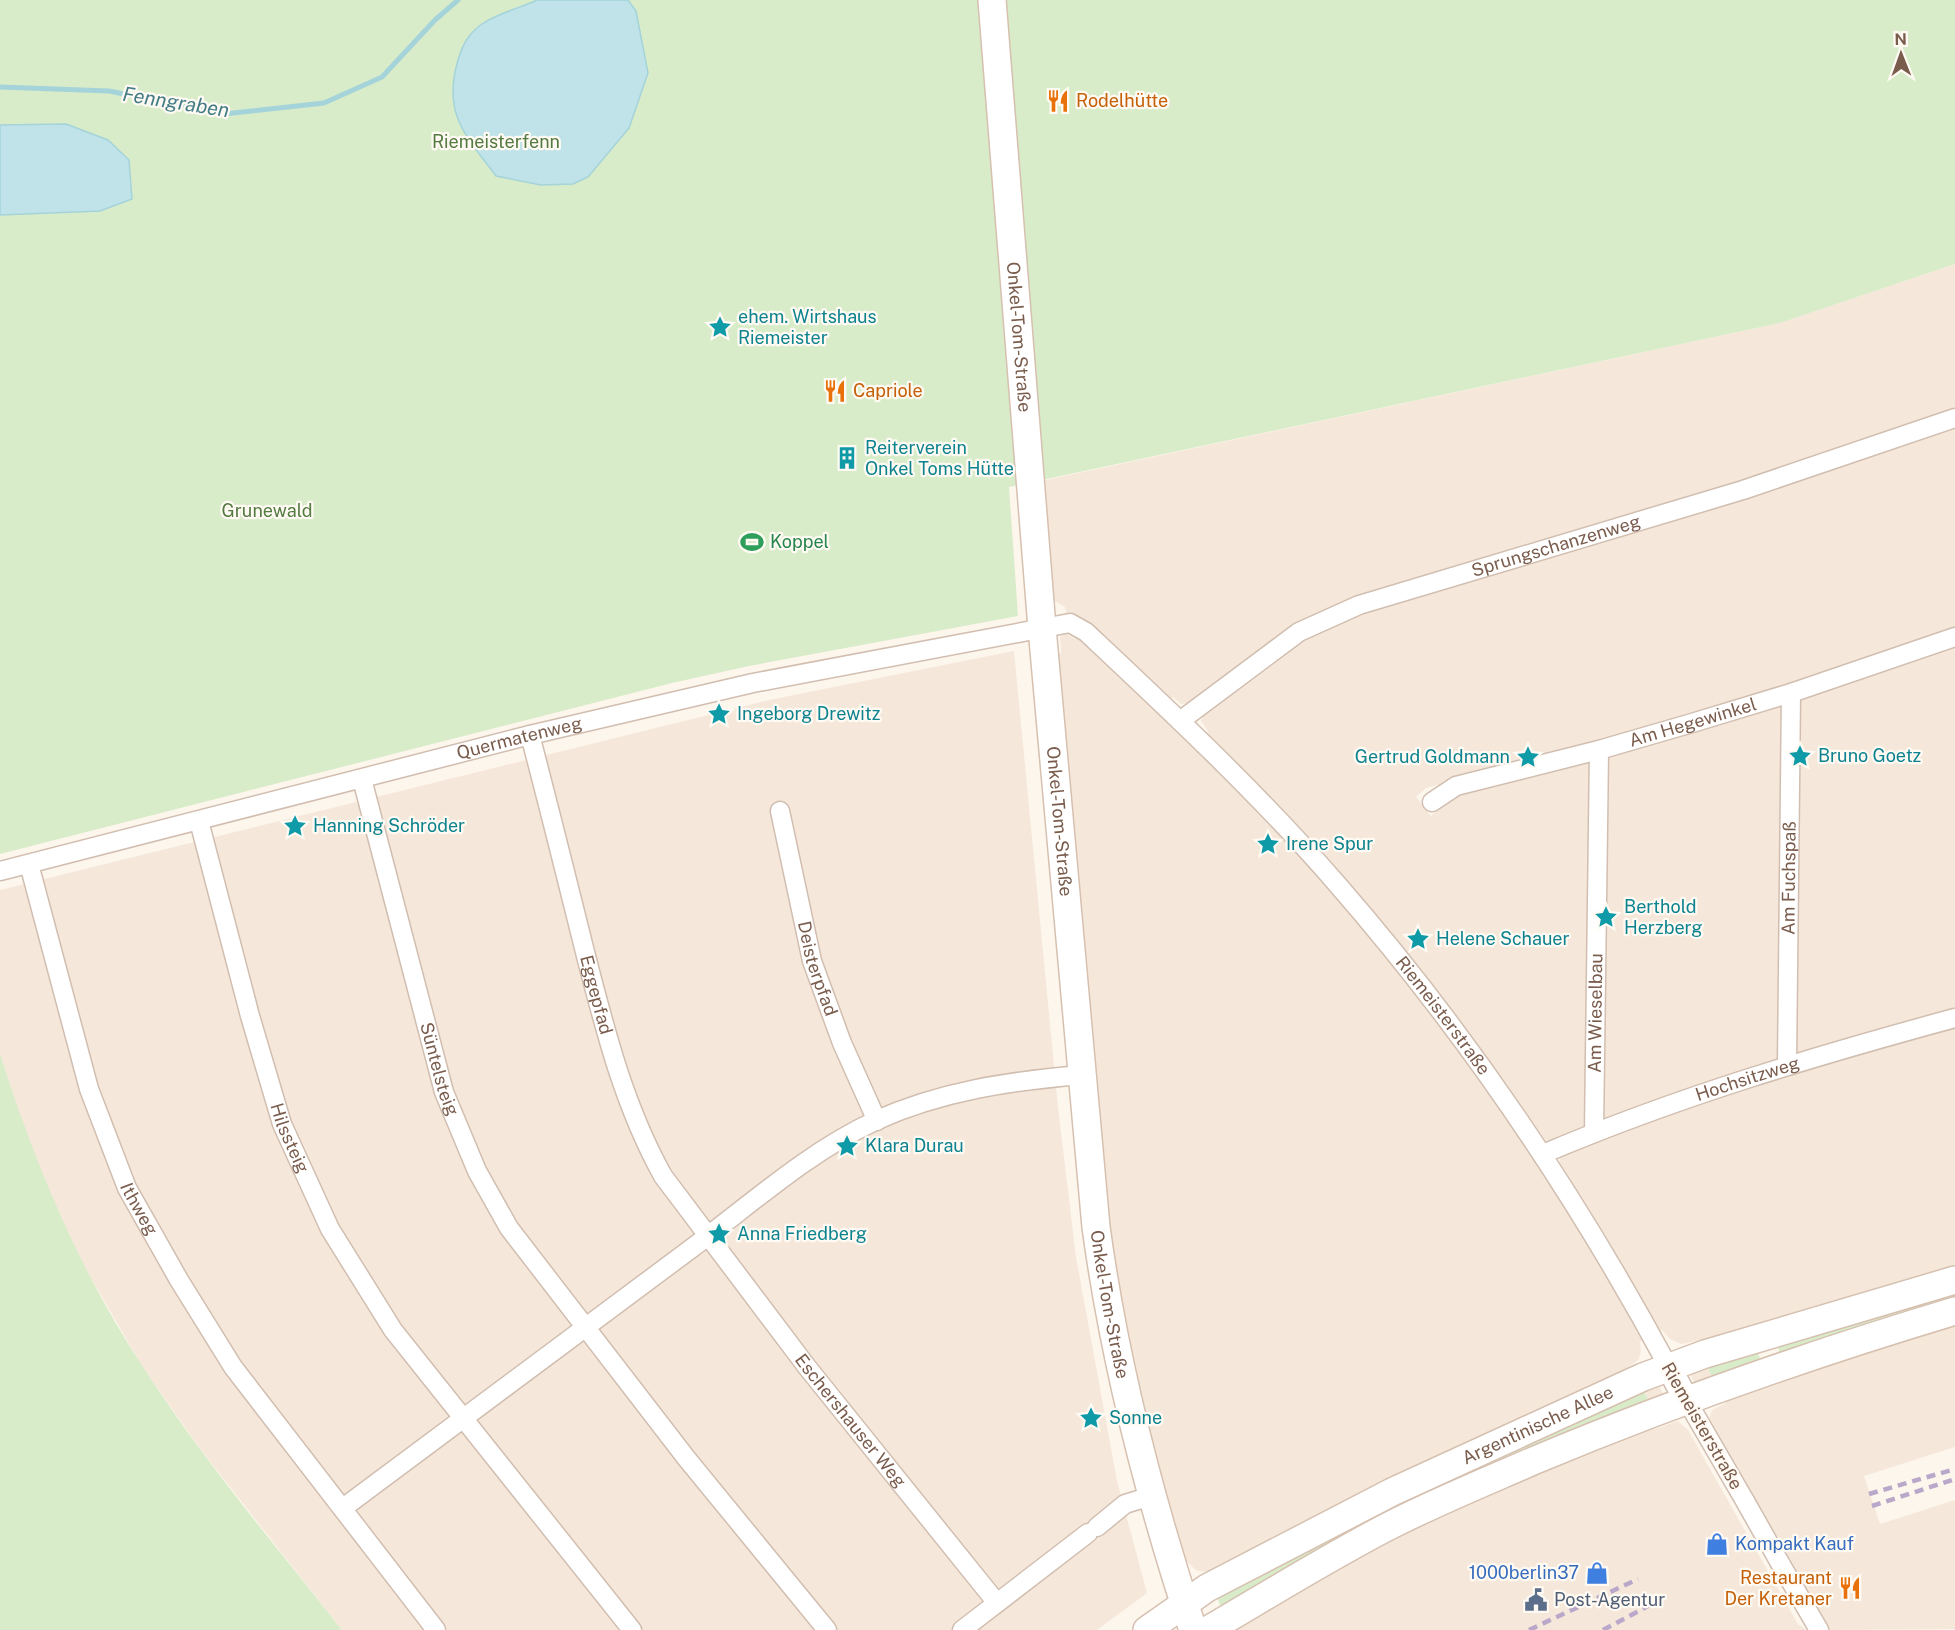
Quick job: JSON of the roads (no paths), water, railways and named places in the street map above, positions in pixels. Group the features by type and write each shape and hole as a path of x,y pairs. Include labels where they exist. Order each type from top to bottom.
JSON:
{"main road":[{"name":"Onkel-Tom-Straße","path":"992,0 1088,1164 1105,1292 1126,1401 1151,1496 1193,1630"},
{"name":"Argentinische Allee","path":"1147,1630 1207,1588 1392,1492 1589,1401 1669,1368 1828,1317 1955,1280"},
{"name":"Argentinische Allee","path":"1209,1630 1320,1564 1442,1501 1571,1445 1836,1347 1955,1311"}],"street":[{"name":"Sprungschanzenweg","path":"1180,721 1299,632 1359,604 1743,490 1955,418"},
{"name":"Riemeisterstraße","path":"1042,628 1063,622 1078,625 1180,721 1265,806 1336,882 1410,971 1480,1061 1544,1154 1819,1630"},
{"name":"Quermatenweg","path":"0,871 530,735 753,683 1042,628"},
{"name":"Am Hegewinkel","path":"1432,802 1456,786 1599,750 1791,693 1955,637"},
{"name":"Am Fuchspaß","path":"1787,1064 1791,693"},
{"name":"Eggepfad","path":"530,735 610,1051 636,1123 663,1176 709,1235"},
{"name":"Am Wieselbau","path":"1594,1133 1599,750"},
{"name":"Süntelsteig","path":"362,779 422,1018 444,1092 459,1132 477,1171 509,1227 585,1326"},
{"name":"Deisterpfad","path":"780,811 812,961 842,1043 877,1120"},
{"name":"Hilssteig","path":"199,821 250,1016 282,1124 330,1229 361,1281 393,1330 464,1417"},
{"name":"Ithweg","path":"28,864 89,1089 127,1188 185,1290 233,1366 343,1509"},
{"name":"Hochsitzweg","path":"1544,1154 1594,1133 1787,1064 1955,1018"},
{"path":"436,1630 343,1509 822,1151 877,1120 922,1102 972,1088 1026,1079 1082,1075"},
{"name":"Eschershauser Weg","path":"709,1235 807,1367 997,1602"},
{"path":"585,1326 687,1459 827,1630"},
{"path":"464,1417 632,1630"},
{"path":"962,1630 1125,1504 1151,1496"}],"water":[{"path":"537,0 628,0 636,11 648,73 629,128 588,177 573,184 541,185 496,176 475,149 455,110 454,79 464,44 477,28 488,20"},
{"path":"66,124 108,140 129,160 132,199 100,211 0,215 0,125"}],"waterway":[{"name":"Fenngraben","path":"0,87 109,91 224,114 324,103 382,77 435,20 458,0"}],"railway":[{"path":"1869,1494 1955,1469"},
{"path":"1872,1506 1955,1479"},
{"path":"1529,1630 1638,1579"},
{"path":"1603,1630 1650,1605"}],"place":[{"name":"Rodelhütte","path":"1058,101"},
{"name":"ehem. Wirtshaus Riemeister","path":"720,327"},
{"name":"Capriole","path":"835,391"},
{"name":"Reiterverein Onkel Toms Hütte","path":"847,458"},
{"name":"Koppel","path":"752,542"},
{"name":"Ingeborg Drewitz","path":"719,714"},
{"name":"Bruno Goetz","path":"1800,756"},
{"name":"Gertrud Goldmann","path":"1528,757"},
{"name":"Hanning Schröder","path":"295,826"},
{"name":"Irene Spur","path":"1268,844"},
{"name":"Berthold Herzberg","path":"1606,917"},
{"name":"Helene Schauer","path":"1418,939"},
{"name":"Klara Durau","path":"847,1146"},
{"name":"Anna Friedberg","path":"719,1234"},
{"name":"Sonne","path":"1091,1418"},
{"name":"Kompakt Kauf","path":"1717,1544"},
{"name":"1000berlin37","path":"1597,1573"},
{"name":"Restaurant Der Kretaner","path":"1850,1588"},
{"name":"Post-Agentur","path":"1536,1600"}],"park label":[{"name":"Riemeisterfenn","path":"496,142"},
{"name":"Grunewald","path":"267,511"}]}
